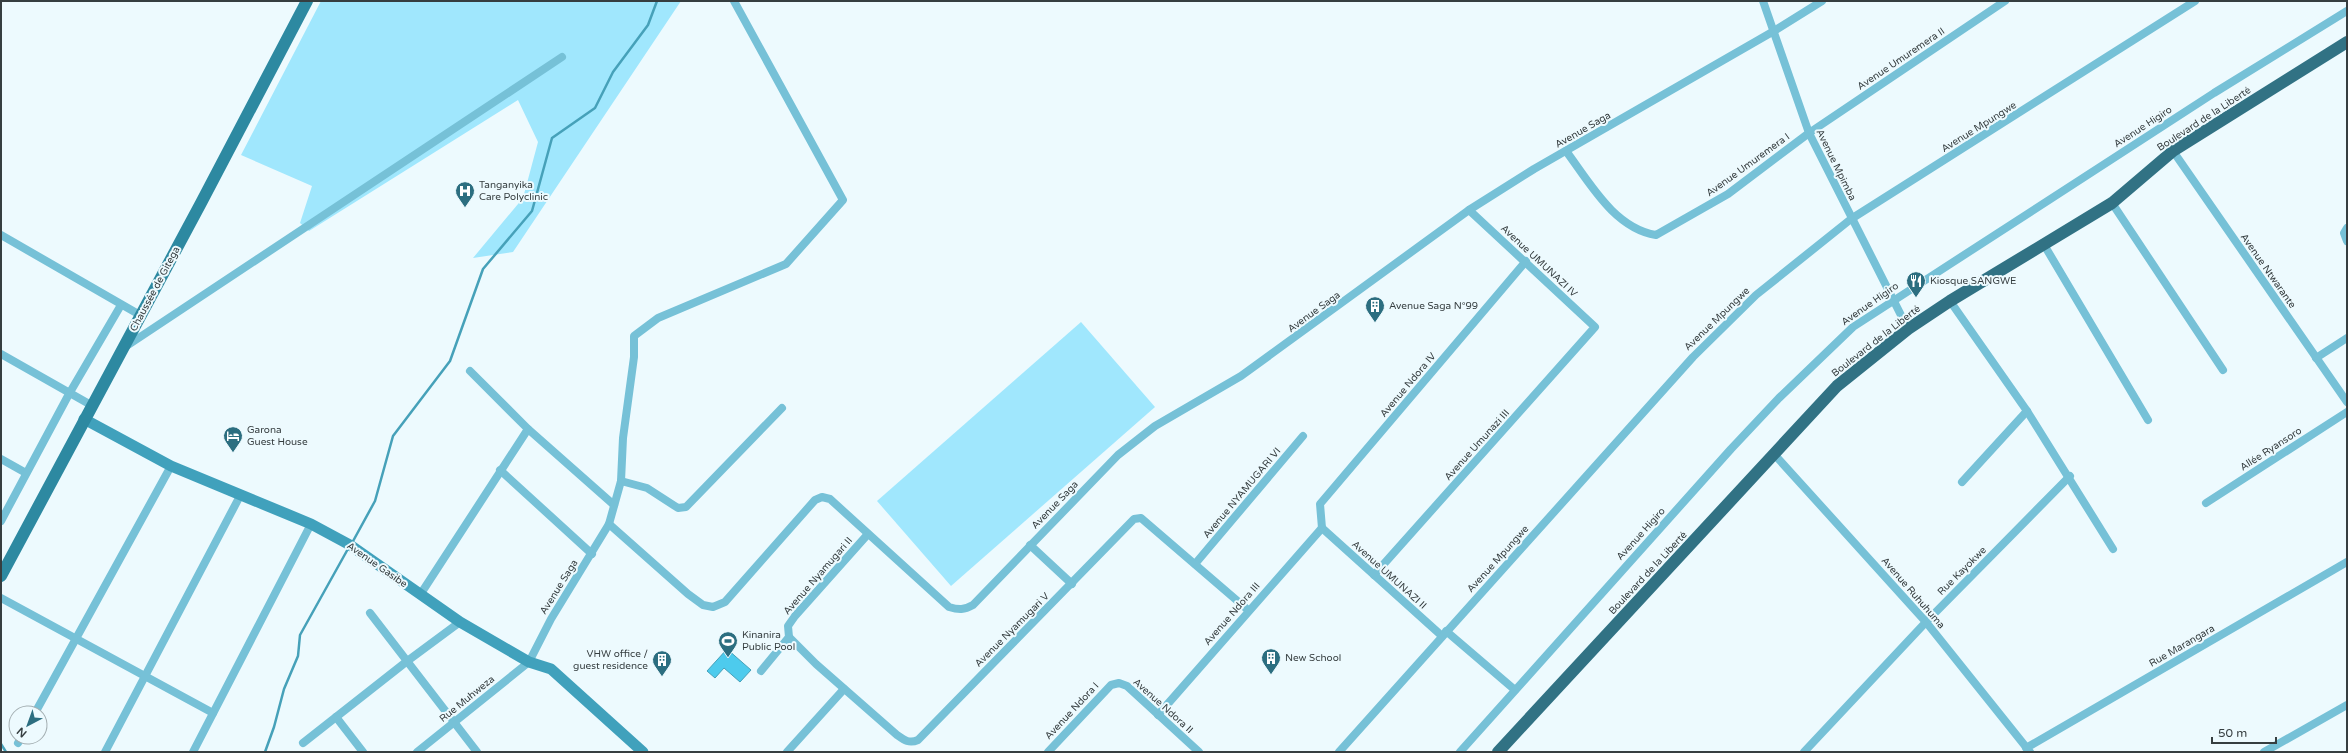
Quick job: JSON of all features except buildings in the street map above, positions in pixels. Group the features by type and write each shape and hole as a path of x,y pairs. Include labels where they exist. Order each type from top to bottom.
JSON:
{"highway":[{"name":"Boulevard de la Liberté","path":"1498,752 1837,386 1908,330 1950,301 2112,202 2173,151 2347,42"}],"main road":[{"name":"Chaussée de Gitega","path":"1,576 84,418 201,203 307,1"}],"street":[{"name":"Avenue Saga","path":"529,662 551,619 609,524 621,481 623,438 634,357 634,336 658,318 786,264 843,200 734,1"},
{"name":"Avenue Mpimba","path":"1763,1 1809,133 1908,330"},
{"name":"Avenue Saga","path":"609,524 688,594 704,605 714,607 725,602 816,500 822,496 830,499 949,607 958,610 973,605 1118,455 1154,426 1241,376 1469,210 1534,169 1774,32 1822,1"},
{"name":"Avenue Umuremera II","path":"1809,133 2005,1"},
{"name":"Avenue Mpungwe","path":"1339,752 1693,357 1762,290 1851,219 2195,1"},
{"name":"Avenue Higiro","path":"1460,752 1779,398 1853,327 1893,299 2214,93 2347,11"},
{"path":"123,348 562,57"},
{"name":"Avenue Umuremera I","path":"1566,151 1608,207 1647,233 1656,235 1728,194 1809,133"},
{"name":"Avenue Ntwarante","path":"2173,151 2347,402"},
{"path":"2112,202 2223,370"},
{"name":"Avenue UMUNAZI IV","path":"1469,210 1526,261 1595,327"},
{"path":"2347,228 2344,233 2347,241"},
{"path":"1,235 140,315"},
{"path":"2043,243 2148,420"},
{"name":"Avenue Ndora IV","path":"1322,528 1320,504 1526,261"},
{"path":"1950,301 2027,410 2070,476 2113,549"},
{"path":"1,521 69,394 121,305"},
{"name":"Avenue Umunazi III","path":"1374,575 1595,327"},
{"path":"2316,358 2347,338"},
{"path":"1,354 91,406"},
{"path":"470,371 528,429 614,505"},
{"path":"621,481 647,488 678,508 686,507 782,408"},
{"path":"1962,482 2027,410"},
{"name":"Allée Ryansoro","path":"2206,504 2347,412"},
{"name":"Avenue Gasibe","path":"84,418 171,466 312,524 350,545 460,622 529,662 551,669 643,752"},
{"path":"420,595 528,429"},
{"name":"Avenue NYAMUGARI VI","path":"1196,564 1303,436"},
{"name":"Avenue Ruhuhuma","path":"1774,454 1926,622 2028,750"},
{"path":"1,459 26,473"},
{"path":"39,705 171,466"},
{"path":"500,470 592,554"},
{"name":"Rue Kayokwe","path":"1804,752 1926,622 2070,476"},
{"path":"105,752 240,494"},
{"name":"Avenue Nyamugari V","path":"789,637 896,735 905,741 913,742 918,740 1134,519 1141,518 1248,610"},
{"path":"193,752 312,524"},
{"name":"Avenue UMUNAZI II","path":"1322,528 1374,575 1444,634 1515,690"},
{"name":"Avenue Ndora III","path":"1158,715 1248,610 1322,528"},
{"name":"Avenue Nyamugari II","path":"761,671 789,637 788,626 795,616 865,532"},
{"path":"1030,545 1072,584"},
{"name":"Rue Marangara","path":"2028,750 2347,562"},
{"path":"1,598 213,713"},
{"path":"370,613 406,662 477,752"},
{"path":"303,743 406,662 460,622"},
{"name":"Rue Muhweza","path":"417,752 529,662"},
{"name":"Avenue Ndora II","path":"1111,685 1119,683 1127,686 1199,752"},
{"name":"Avenue Ndora I","path":"1049,752 1111,685"},
{"path":"787,752 844,689"},
{"path":"2264,752 2347,705"},
{"path":"336,717 362,752"}],"shaded area":[{"path":"321,1 681,1 513,252 473,258 523,198 538,142 518,100 309,231 300,223 312,186 241,155"},
{"path":"1081,322 1155,407 951,586 877,501"},
{"name":"Kinanira Public Pool","path":"727,649 751,670 740,682 724,668 715,678 707,671"}],"waterway":[{"path":"352,543 375,501 393,436 450,361 483,269 532,211 552,138 595,108 613,72 648,25 657,1"},
{"path":"265,752 274,727 284,689 298,656 300,635 349,547"},
{"path":"1,744 6,752"}],"place":[{"name":"Tanganyika Care Polyclinic","path":"465,208"},
{"name":"Kiosque SANGWE","path":"1916,298"},
{"name":"Avenue Saga N°99","path":"1375,323"},
{"name":"Garona Guest House","path":"233,453"},
{"name":"Kinanira Public Pool","path":"728,658"},
{"name":"New School","path":"1271,675"},
{"name":"VHW office / guest residence","path":"662,677"}]}
